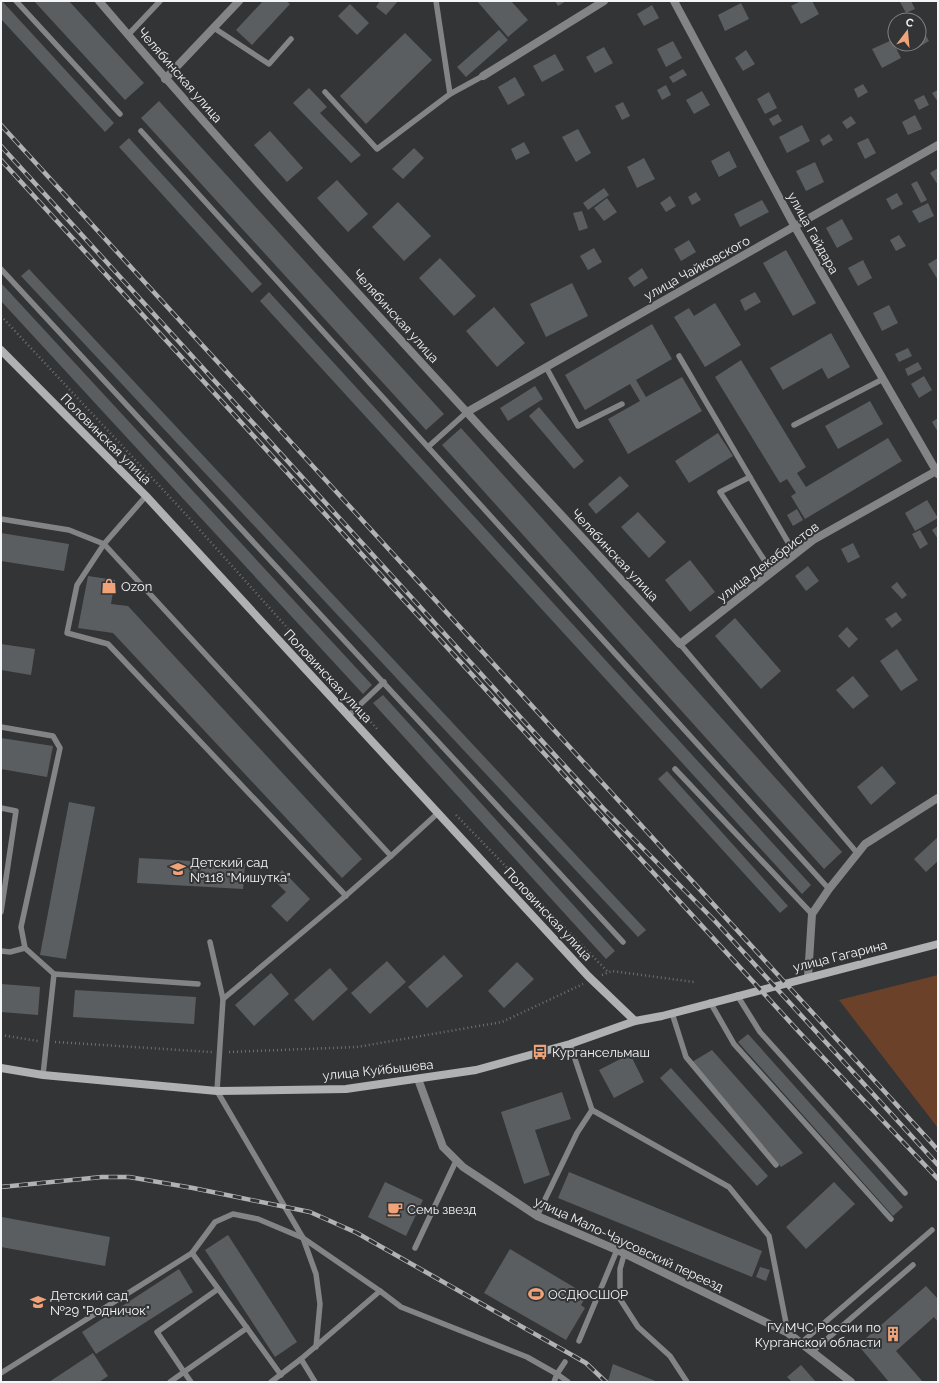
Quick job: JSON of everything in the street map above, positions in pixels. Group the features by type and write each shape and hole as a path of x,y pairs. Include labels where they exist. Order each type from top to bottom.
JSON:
{"main road":[{"name":"Половинская улица","path":"1,350 146,496 592,980 635,1021"},
{"name":"улица Гагарина","path":"747,992 938,944"},
{"name":"улица Куйбышева","path":"1,1068 43,1074 217,1091 346,1089 476,1070 570,1044 635,1021 672,1013 747,992"}],"street":[{"name":"Челябинская улица","path":"99,1 165,79 680,644"},
{"path":"165,79 239,1"},
{"path":"483,76 604,1"},
{"name":"улица Гайдара","path":"674,1 795,227 938,472"},
{"name":"улица Чайковского","path":"467,412 938,145"},
{"name":"улица Декабристов","path":"680,644 813,540 938,472"},
{"path":"808,977 812,914 829,889 865,844 938,798"},
{"name":"улица Мало-Чаусовский переезд","path":"418,1079 443,1147 463,1167 537,1216 617,1250 624,1255 788,1333 851,1382"}],"lane":[{"path":"16,1 120,114"},
{"path":"128,35 160,1"},
{"path":"436,1 450,94"},
{"path":"214,28 269,64 291,39"},
{"path":"324,92 377,149 450,94 483,76"},
{"path":"141,130 829,889"},
{"path":"1,269 623,942"},
{"path":"679,356 795,554"},
{"path":"546,367 578,426 622,404"},
{"path":"794,425 883,379"},
{"path":"428,447 467,412"},
{"path":"750,477 720,492 772,572"},
{"path":"146,496 104,544 77,585 67,633 108,644 346,896"},
{"path":"1,519 69,530 104,544 391,856"},
{"path":"680,644 858,854"},
{"path":"348,716 384,682"},
{"path":"1,727 53,736 60,748 21,927 26,948 54,974 198,984"},
{"path":"675,769 812,914"},
{"path":"1,808 16,811 1,912"},
{"path":"222,999 346,896 438,813"},
{"path":"210,942 222,999 217,1091 303,1238 316,1274 320,1304 316,1346"},
{"path":"1,951 10,952 26,948"},
{"path":"43,1074 54,974"},
{"path":"737,995 760,1032 904,1193"},
{"path":"710,1002 734,1044 891,1219"},
{"path":"672,1013 686,1057 776,1165"},
{"path":"570,1044 592,1110 729,1187 769,1236 788,1333"},
{"path":"537,1216 577,1133 592,1110"},
{"path":"415,1248 456,1161"},
{"path":"1,1373 192,1253 215,1222 233,1214 258,1219 303,1238 401,1307 527,1357 568,1382"},
{"path":"801,1343 932,1230"},
{"path":"579,1341 617,1250"},
{"path":"192,1253 281,1374"},
{"path":"624,1255 620,1269 620,1299 638,1327 670,1356 687,1382"},
{"path":"812,1352 913,1265"},
{"path":"191,1382 157,1332 218,1289"},
{"path":"271,1382 301,1359 380,1291"},
{"path":"170,1382 246,1328"},
{"path":"301,1359 315,1382"},
{"path":"554,1382 557,1374 565,1362"}],"path":[{"path":"1,316 181,509 382,734"},
{"path":"455,813 608,972"},
{"path":"1,1035 47,1042 219,1052 357,1047 502,1022 612,971 694,982"}],"shaded area":[{"path":"938,975 938,1128 839,1000"}],"building":[{"path":"2,1 114,123 105,132 1,19"},
{"path":"34,1 69,1 144,83 125,100"},
{"path":"263,1 286,1 290,4 252,45 236,30"},
{"path":"380,1 398,1 386,15 376,7"},
{"path":"477,1 511,1 528,20 508,37"},
{"path":"555,1 566,1 558,6"},
{"path":"801,1 812,1 819,14 801,24 791,6"},
{"path":"911,1 915,9 905,12 900,2"},
{"path":"741,3 749,19 725,31 718,15"},
{"path":"350,4 369,23 357,35 338,16"},
{"path":"652,5 659,18 644,26 637,14"},
{"path":"499,30 508,40 466,77 457,67"},
{"path":"405,33 432,60 366,124 340,96"},
{"path":"673,41 682,58 666,67 657,49"},
{"path":"887,42 887,52 898,52 901,58 882,68 872,49"},
{"path":"604,47 613,63 595,73 586,57"},
{"path":"746,50 755,64 743,71 735,58"},
{"path":"555,54 564,70 542,82 533,66"},
{"path":"683,69 687,75 673,83 669,77"},
{"path":"515,77 525,95 508,105 498,87"},
{"path":"863,84 868,92 858,98 854,89"},
{"path":"666,85 671,95 662,100 657,90"},
{"path":"309,88 327,107 320,113 361,155 351,163 293,103"},
{"path":"938,90 938,102 932,93"},
{"path":"702,91 710,105 694,114 686,100"},
{"path":"769,92 777,108 765,114 757,99"},
{"path":"924,95 929,105 919,110 914,100"},
{"path":"159,101 444,414 426,430 141,118"},
{"path":"623,102 630,116 622,120 615,106"},
{"path":"778,114 782,121 773,126 769,119"},
{"path":"915,115 922,129 908,135 902,122"},
{"path":"851,116 856,123 847,129 842,122"},
{"path":"802,125 810,141 787,153 779,137"},
{"path":"578,129 591,153 576,162 562,137"},
{"path":"270,131 303,168 287,182 254,145"},
{"path":"829,134 833,140 823,146 820,140"},
{"path":"129,138 262,284 252,293 119,147"},
{"path":"868,138 876,153 865,159 857,143"},
{"path":"524,142 530,153 516,160 511,149"},
{"path":"414,148 424,158 403,179 392,169"},
{"path":"729,151 737,167 719,177 711,161"},
{"path":"644,158 655,179 637,188 627,167"},
{"path":"815,162 824,182 806,191 796,171"},
{"path":"938,168 938,185 930,173"},
{"path":"337,180 368,214 348,232 317,198"},
{"path":"917,181 927,200 921,203 911,184"},
{"path":"604,188 609,195 588,210 583,203"},
{"path":"696,192 701,200 692,205 688,197"},
{"path":"897,193 903,204 892,210 886,199"},
{"path":"670,196 676,206 666,212 660,203"},
{"path":"607,198 617,212 604,221 594,208"},
{"path":"762,200 769,212 740,227 734,214"},
{"path":"398,202 431,236 404,261 372,227"},
{"path":"928,203 934,216 919,223 912,211"},
{"path":"582,211 588,228 579,231 573,213"},
{"path":"842,219 853,239 837,248 826,228"},
{"path":"899,235 906,246 896,251 890,240"},
{"path":"689,240 696,252 681,261 674,249"},
{"path":"594,248 602,262 588,270 580,256"},
{"path":"786,250 816,303 793,316 763,263"},
{"path":"440,258 476,296 454,316 419,278"},
{"path":"938,258 938,280 928,264"},
{"path":"863,260 872,278 858,286 848,268"},
{"path":"642,268 648,278 634,287 628,278"},
{"path":"29,269 646,930 638,937 21,276"},
{"path":"1,283 372,685 363,694 1,301"},
{"path":"572,283 588,316 546,337 530,304"},
{"path":"269,292 811,885 802,894 260,301"},
{"path":"755,292 761,302 745,311 740,300"},
{"path":"715,303 741,345 705,367 674,317 689,308 694,316"},
{"path":"889,305 898,323 882,331 873,313"},
{"path":"494,307 525,343 497,367 466,331"},
{"path":"652,324 672,359 636,380 646,397 682,377 702,411 628,454 608,419 640,401 630,384 585,410 565,375"},
{"path":"831,333 850,367 828,379 822,368 783,390 770,368"},
{"path":"908,348 912,356 899,362 895,354"},
{"path":"741,360 806,467 797,473 806,487 888,438 902,461 805,519 791,496 796,493 787,479 780,483 715,377"},
{"path":"918,362 922,369 908,376 905,369"},
{"path":"924,376 932,390 919,398 911,384"},
{"path":"535,386 543,399 508,421 500,408"},
{"path":"870,401 883,424 838,449 825,426"},
{"path":"539,407 584,461 574,469 529,416"},
{"path":"938,418 938,432 932,422"},
{"path":"461,428 842,852 824,869 442,445"},
{"path":"718,433 733,456 689,483 675,461"},
{"path":"620,476 629,486 596,514 588,504"},
{"path":"927,500 938,518 915,531 905,513"},
{"path":"797,509 803,520 793,526 787,515"},
{"path":"638,512 666,542 649,558 621,527"},
{"path":"938,526 938,539 932,530"},
{"path":"920,530 928,544 920,549 912,534"},
{"path":"1,533 69,544 64,571 1,561"},
{"path":"853,543 860,557 848,563 841,549"},
{"path":"690,560 715,592 690,612 665,580"},
{"path":"808,566 819,581 806,591 795,576"},
{"path":"88,576 115,580 111,604 128,606 362,859 342,878 113,633 78,628"},
{"path":"897,582 907,595 902,599 891,587"},
{"path":"896,612 902,620 892,628 885,619"},
{"path":"735,618 781,671 761,689 715,636"},
{"path":"847,627 858,639 849,648 838,636"},
{"path":"1,644 35,649 31,675 1,670"},
{"path":"897,649 918,680 901,691 880,661"},
{"path":"853,676 869,696 853,709 836,690"},
{"path":"383,695 615,951 606,959 373,703"},
{"path":"1,738 53,746 47,777 1,769"},
{"path":"882,766 896,783 871,805 857,787"},
{"path":"667,771 788,906 780,913 658,779"},
{"path":"69,802 95,807 66,959 40,955"},
{"path":"938,837 938,861 926,872 914,859"},
{"path":"139,858 245,864 243,889 137,883"},
{"path":"282,870 310,899 287,922 271,906 286,892 273,879"},
{"path":"444,955 463,976 427,1008 408,987"},
{"path":"387,961 406,982 370,1014 351,993"},
{"path":"517,962 534,979 504,1008 488,991"},
{"path":"330,968 348,989 313,1021 294,1000"},
{"path":"271,973 289,994 254,1026 235,1005"},
{"path":"1,984 40,987 38,1015 1,1012"},
{"path":"75,990 196,997 194,1024 73,1017"},
{"path":"748,1034 903,1207 893,1216 738,1042"},
{"path":"712,1050 803,1153 781,1167 692,1062"},
{"path":"630,1054 644,1082 614,1098 599,1070"},
{"path":"671,1068 768,1176 757,1186 660,1078"},
{"path":"562,1092 571,1119 535,1130 550,1175 524,1184 501,1112"},
{"path":"569,1172 762,1251 752,1277 558,1198"},
{"name":"Семь звезд","path":"385,1182 423,1200 406,1236 368,1217"},
{"path":"834,1182 855,1204 806,1249 786,1227"},
{"path":"2,1217 110,1237 105,1266 1,1247"},
{"path":"228,1235 297,1342 275,1357 205,1250"},
{"name":"ОСДЮСШОР","path":"510,1249 587,1295 581,1305 585,1308 566,1340 484,1293"},
{"path":"760,1267 770,1270 766,1281 756,1277"},
{"path":"179,1269 193,1292 96,1354 82,1332"},
{"name":"ГУ МЧС России по Курганской области","path":"926,1286 938,1299 938,1322 934,1317 896,1351 923,1382 889,1382 858,1345"},
{"path":"93,1353 108,1376 99,1382 49,1382"},
{"path":"613,1364 658,1382 610,1382 608,1381"},
{"path":"801,1365 816,1382 792,1382 787,1377"}],"railway":[{"path":"1,125 938,1150"},
{"path":"1,146 603,808 714,920 938,1165"},
{"path":"1,160 800,1033 938,1179"},
{"path":"1,1187 102,1177 129,1177 193,1188 310,1212 357,1233 586,1363 606,1382"}],"place":[{"name":"Ozon","path":"109,586"},
{"name":"Детский сад №118 \"Мишутка\"","path":"178,869"},
{"name":"Кургансельмаш","path":"540,1052"},
{"name":"Семь звезд","path":"395,1209"},
{"name":"ОСДЮСШОР","path":"536,1294"},
{"name":"Детский сад №29 \"Родничок\"","path":"38,1302"},
{"name":"ГУ МЧС России по Курганской области","path":"893,1334"}]}
